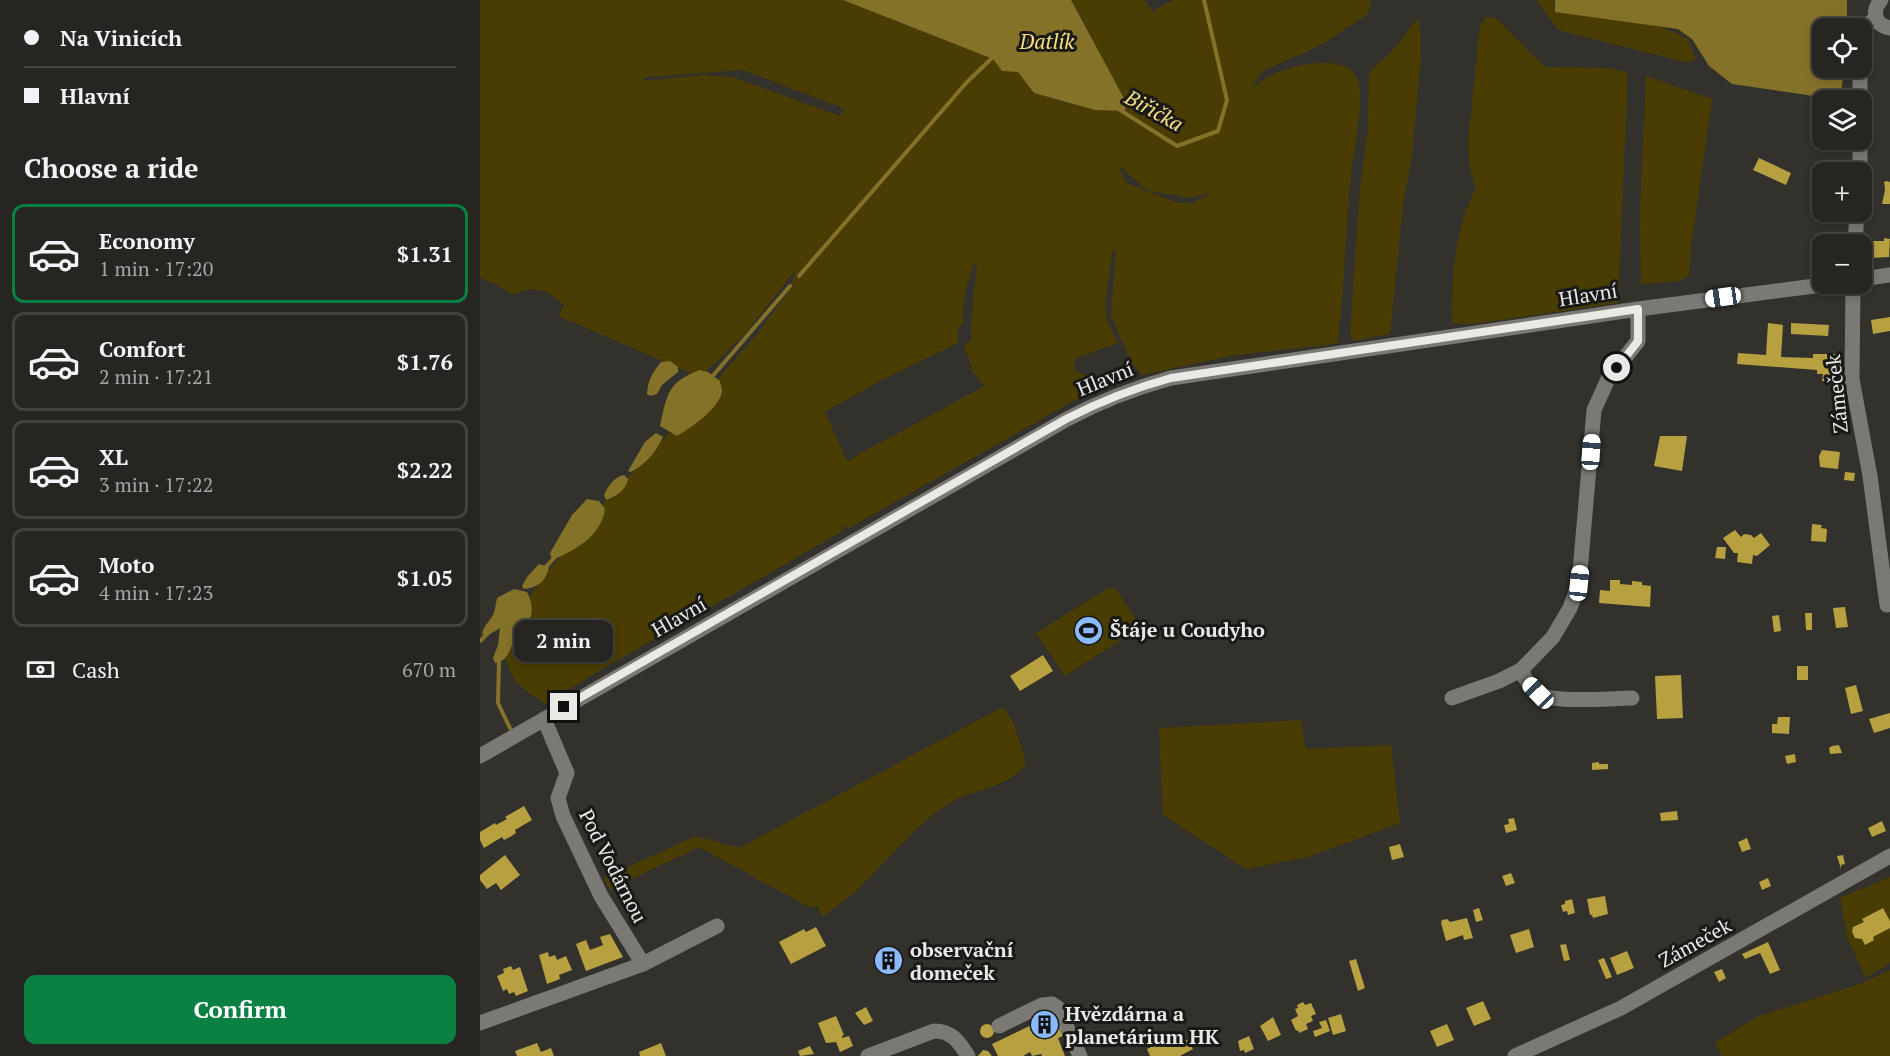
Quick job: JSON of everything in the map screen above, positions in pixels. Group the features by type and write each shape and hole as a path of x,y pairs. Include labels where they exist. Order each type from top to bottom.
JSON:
{"street":[{"path":"1881,0 1875,8 1876,18 1882,26 1890,28"},
{"path":"1872,21 1876,18"},
{"path":"1872,278 1890,275"},
{"name":"Hlavní","path":"480,756 1046,431 1103,400 1141,386 1171,378 1638,309 1812,286"},
{"name":"Zámeček","path":"1853,294 1852,379 1870,476 1887,605"},
{"path":"1452,698 1500,681 1521,670 1553,637 1570,608 1579,583 1594,410 1608,379 1638,341 1638,309"},
{"path":"1521,670 1526,681 1538,693 1551,699 1632,698"},
{"name":"Pod Vodárnou","path":"544,719 567,773 558,798 563,816 601,896 643,964"},
{"name":"Zámeček","path":"1515,1056 1621,1008 1890,856"},
{"path":"480,1023 643,964 717,926"},
{"path":"999,1026 1042,1005 1052,1004 1058,1008 1080,1056"},
{"path":"868,1056 934,1031 942,1031 953,1036 968,1056"}],"shaded area":[{"path":"480,0 843,0 993,59 1002,71 1018,72 1034,93 1095,110 1124,111 1126,102 1071,0 1145,0 1152,12 1174,0 1371,0 1368,14 1321,45 1264,69 1251,88 1266,78 1285,70 1322,63 1345,66 1355,74 1358,80 1359,117 1351,175 1336,344 1235,355 1142,375 1132,363 1111,316 1116,251 1113,249 1105,304 1107,320 1118,343 1074,359 1075,371 1099,381 1100,386 849,528 846,526 841,532 597,672 546,704 515,681 505,659 513,624 535,589 579,531 690,411 757,334 787,294 797,268 744,335 700,377 558,316 564,305 546,292 528,290 512,295 500,286 480,277","holes":["743,70 843,108 844,108 840,116 732,77 703,75 641,81 647,77","1118,164 1150,191 1191,198 1212,192 1194,203 1178,203 1126,183","975,261 977,268 971,341 964,345 973,373 985,386 847,461 825,412 876,383 958,343 958,327 963,324 967,284"]},
{"path":"1537,0 1553,0 1556,12 1649,21 1688,39 1696,60 1685,62 1558,30"},
{"path":"1486,17 1496,18 1545,67 1610,68 1628,73 1618,303 1471,324 1452,323 1452,289 1459,237 1476,188 1470,170 1468,142 1480,25"},
{"path":"1418,18 1421,57 1412,154 1403,206 1390,334 1353,341 1350,334 1359,200 1368,127 1369,73 1393,50"},
{"path":"1646,76 1712,99 1691,246 1689,276 1679,281 1641,284 1640,213"},
{"name":"Štáje u Coudyho","path":"1109,588 1116,589 1141,627 1065,676 1036,633"},
{"path":"1003,707 1014,723 1026,762 1020,771 1002,783 960,798 938,811 857,889 822,917 817,905 811,908 699,847 610,890 603,878 694,837 741,847"},
{"path":"1301,720 1306,749 1391,745 1400,823 1308,857 1246,869 1163,815 1159,728"},
{"path":"1890,877 1890,963 1866,978 1847,937 1840,898"},
{"path":"1890,970 1890,1056 1722,1056 1715,1043 1757,1017 1862,983"}],"water":[{"name":"Datlík","path":"843,0 1071,0 1126,102 1125,111 1095,110 1034,93 1018,72 1002,71 993,59"},
{"path":"1555,0 1847,0 1847,18 1812,18 1812,78 1843,78 1842,87 1840,90 1812,90 1812,96 1732,84 1709,66 1692,39 1678,29 1555,12"},
{"path":"670,361 678,367 678,372 662,385 657,394 650,396 647,394 653,373 661,362"},
{"path":"700,370 708,372 720,381 722,391 720,397 711,411 677,436 660,426 667,398 681,379"},
{"path":"656,433 663,437 654,453 636,469 628,471 645,442"},
{"path":"624,475 628,479 623,489 606,500 604,495 609,485"},
{"path":"587,499 599,501 605,509 603,519 586,541 552,560 550,553 572,515"},
{"path":"539,564 549,567 546,576 541,583 524,589 522,586 527,577"},
{"path":"514,589 527,592 532,610 531,616 518,630 504,659 495,663 493,658 498,645 500,628 487,636 482,634 493,615 497,598"}],"building":[{"path":"1759,158 1791,173 1786,185 1753,170"},
{"path":"1884,182 1890,182 1890,204 1882,204"},
{"path":"1884,238 1890,239 1889,257 1872,258 1872,241 1884,241"},
{"path":"1890,317 1890,331 1873,334 1871,320"},
{"path":"1768,323 1783,325 1781,357 1813,358 1813,354 1835,354 1834,382 1822,381 1823,374 1817,374 1817,370 1737,364 1738,353 1766,355"},
{"path":"1791,323 1829,325 1828,336 1791,334"},
{"path":"1660,436 1687,436 1682,471 1654,466"},
{"path":"1822,450 1840,452 1838,469 1820,467 1819,456"},
{"path":"1845,472 1855,473 1854,481 1844,480"},
{"path":"1812,524 1822,525 1821,528 1827,529 1826,542 1811,541"},
{"path":"1735,530 1741,537 1744,534 1754,538 1761,533 1770,545 1757,556 1753,555 1752,564 1737,562 1738,553 1734,553 1723,538"},
{"path":"1717,547 1726,547 1725,559 1715,558"},
{"path":"1610,580 1620,580 1620,584 1632,585 1632,581 1642,582 1642,585 1651,586 1650,607 1599,603 1600,590 1610,591"},
{"path":"1845,607 1848,627 1836,628 1833,608"},
{"path":"1805,613 1812,613 1812,630 1806,630"},
{"path":"1779,615 1781,631 1774,632 1772,616"},
{"path":"1043,655 1053,671 1020,691 1010,676"},
{"path":"1797,666 1808,666 1808,680 1797,680"},
{"path":"1681,675 1683,718 1657,719 1655,676"},
{"path":"1856,685 1863,711 1851,714 1845,688"},
{"path":"1890,713 1890,728 1874,733 1869,719"},
{"path":"1778,717 1790,717 1789,734 1772,733 1772,724 1777,724"},
{"path":"1839,745 1842,753 1830,754 1829,748"},
{"path":"1795,754 1796,762 1787,764 1785,756"},
{"path":"1599,762 1599,764 1608,764 1608,769 1592,770 1592,763"},
{"path":"524,806 532,820 515,830 516,833 510,837 504,840 502,837 484,848 480,840 480,832 507,819 505,817"},
{"path":"1677,811 1678,820 1661,821 1660,813"},
{"path":"1514,818 1517,830 1506,833 1504,825 1509,824 1508,819"},
{"path":"1882,821 1886,831 1872,837 1868,828"},
{"path":"1747,838 1751,849 1742,852 1738,842"},
{"path":"1400,844 1404,857 1392,860 1389,847"},
{"path":"505,855 520,875 501,890 496,883 487,889 480,880 480,875"},
{"path":"1843,855 1845,864 1841,865 1841,869 1837,856"},
{"path":"1511,873 1515,883 1506,886 1502,876"},
{"path":"1768,878 1771,886 1762,890 1759,882"},
{"path":"1605,896 1608,914 1593,918 1590,915 1587,899"},
{"path":"1572,899 1575,913 1568,915 1567,911 1563,912 1561,905"},
{"path":"1479,908 1483,920 1476,922 1473,910"},
{"path":"1883,908 1890,921 1890,928 1873,937 1874,940 1865,945 1862,939 1855,938 1852,932 1853,927 1864,922 1862,919"},
{"path":"1467,918 1473,938 1464,940 1463,935 1446,941 1442,920 1447,919 1450,922"},
{"path":"816,927 826,946 791,964 779,942 804,929 806,932"},
{"path":"1529,929 1534,947 1516,953 1510,935"},
{"path":"610,934 623,957 586,971 576,944 586,940 590,950 603,945 600,937"},
{"path":"1768,942 1780,970 1770,974 1760,953 1745,959 1742,954"},
{"path":"1566,944 1570,960 1564,961 1560,945"},
{"name":"observační domeček","path":"891,947 898,965 880,972 876,963 887,958 884,950"},
{"path":"1627,951 1634,968 1617,975 1610,958"},
{"path":"548,952 549,957 555,955 557,960 566,956 572,970 559,975 560,979 547,984 539,955"},
{"path":"1604,958 1612,977 1606,979 1598,960"},
{"path":"1356,959 1365,988 1358,991 1349,961"},
{"path":"511,966 513,970 520,967 528,991 516,996 514,992 509,994 507,989 503,991 497,976 504,973 503,969"},
{"path":"1722,969 1726,978 1719,982 1714,972"},
{"path":"1483,1001 1491,1019 1474,1026 1466,1008"},
{"path":"1303,1002 1305,1005 1311,1003 1316,1014 1311,1016 1313,1021 1306,1024 1308,1029 1299,1033 1291,1020 1298,1016 1295,1009"},
{"path":"866,1007 873,1021 864,1025 855,1013"},
{"path":"1341,1014 1346,1031 1333,1035 1328,1018"},
{"name":"Hvězdárna a planetárium HK","path":"1052,1015 1063,1036 1058,1038 1065,1056 1042,1056 1041,1054 1032,1056 1030,1052 1023,1056 998,1056 992,1044"},
{"path":"836,1016 844,1035 842,1038 849,1036 853,1046 840,1052 836,1042 826,1043 818,1023"},
{"path":"1273,1017 1281,1035 1268,1041 1260,1026"},
{"path":"1326,1020 1330,1031 1315,1037 1313,1031 1322,1028 1319,1022"},
{"path":"984,1024 990,1024 994,1031 990,1038 984,1038 980,1034 980,1028"},
{"path":"1447,1024 1454,1040 1437,1047 1430,1031"},
{"path":"1176,1035 1179,1043 1187,1040 1193,1049 1180,1056 1150,1056 1147,1049"},
{"path":"1249,1036 1254,1049 1245,1053 1244,1050 1240,1051 1238,1041"},
{"path":"537,1043 541,1052 551,1048 554,1056 517,1056 515,1051"},
{"path":"661,1043 666,1056 640,1056 639,1052"},
{"path":"810,1046 814,1054 800,1056 798,1051"},
{"path":"983,1050 988,1051 992,1056 978,1056"}],"waterway":[{"name":"Biřička","path":"1120,110 1177,146 1218,131 1227,100 1204,0"},
{"path":"799,276 967,82 993,57"},
{"path":"711,378 790,286"},
{"path":"543,570 555,557"},
{"path":"480,641 488,633"},
{"path":"499,660 498,703 510,728"}],"place":[{"name":"Štáje u Coudyho","path":"1089,630"},
{"name":"observační domeček","path":"889,961"},
{"name":"Hvězdárna a planetárium HK","path":"1044,1025"}],"route":[{"path":"564,707 1066,419 1103,400 1141,386 1171,378 1638,309 1638,341 1617,368"}]}
